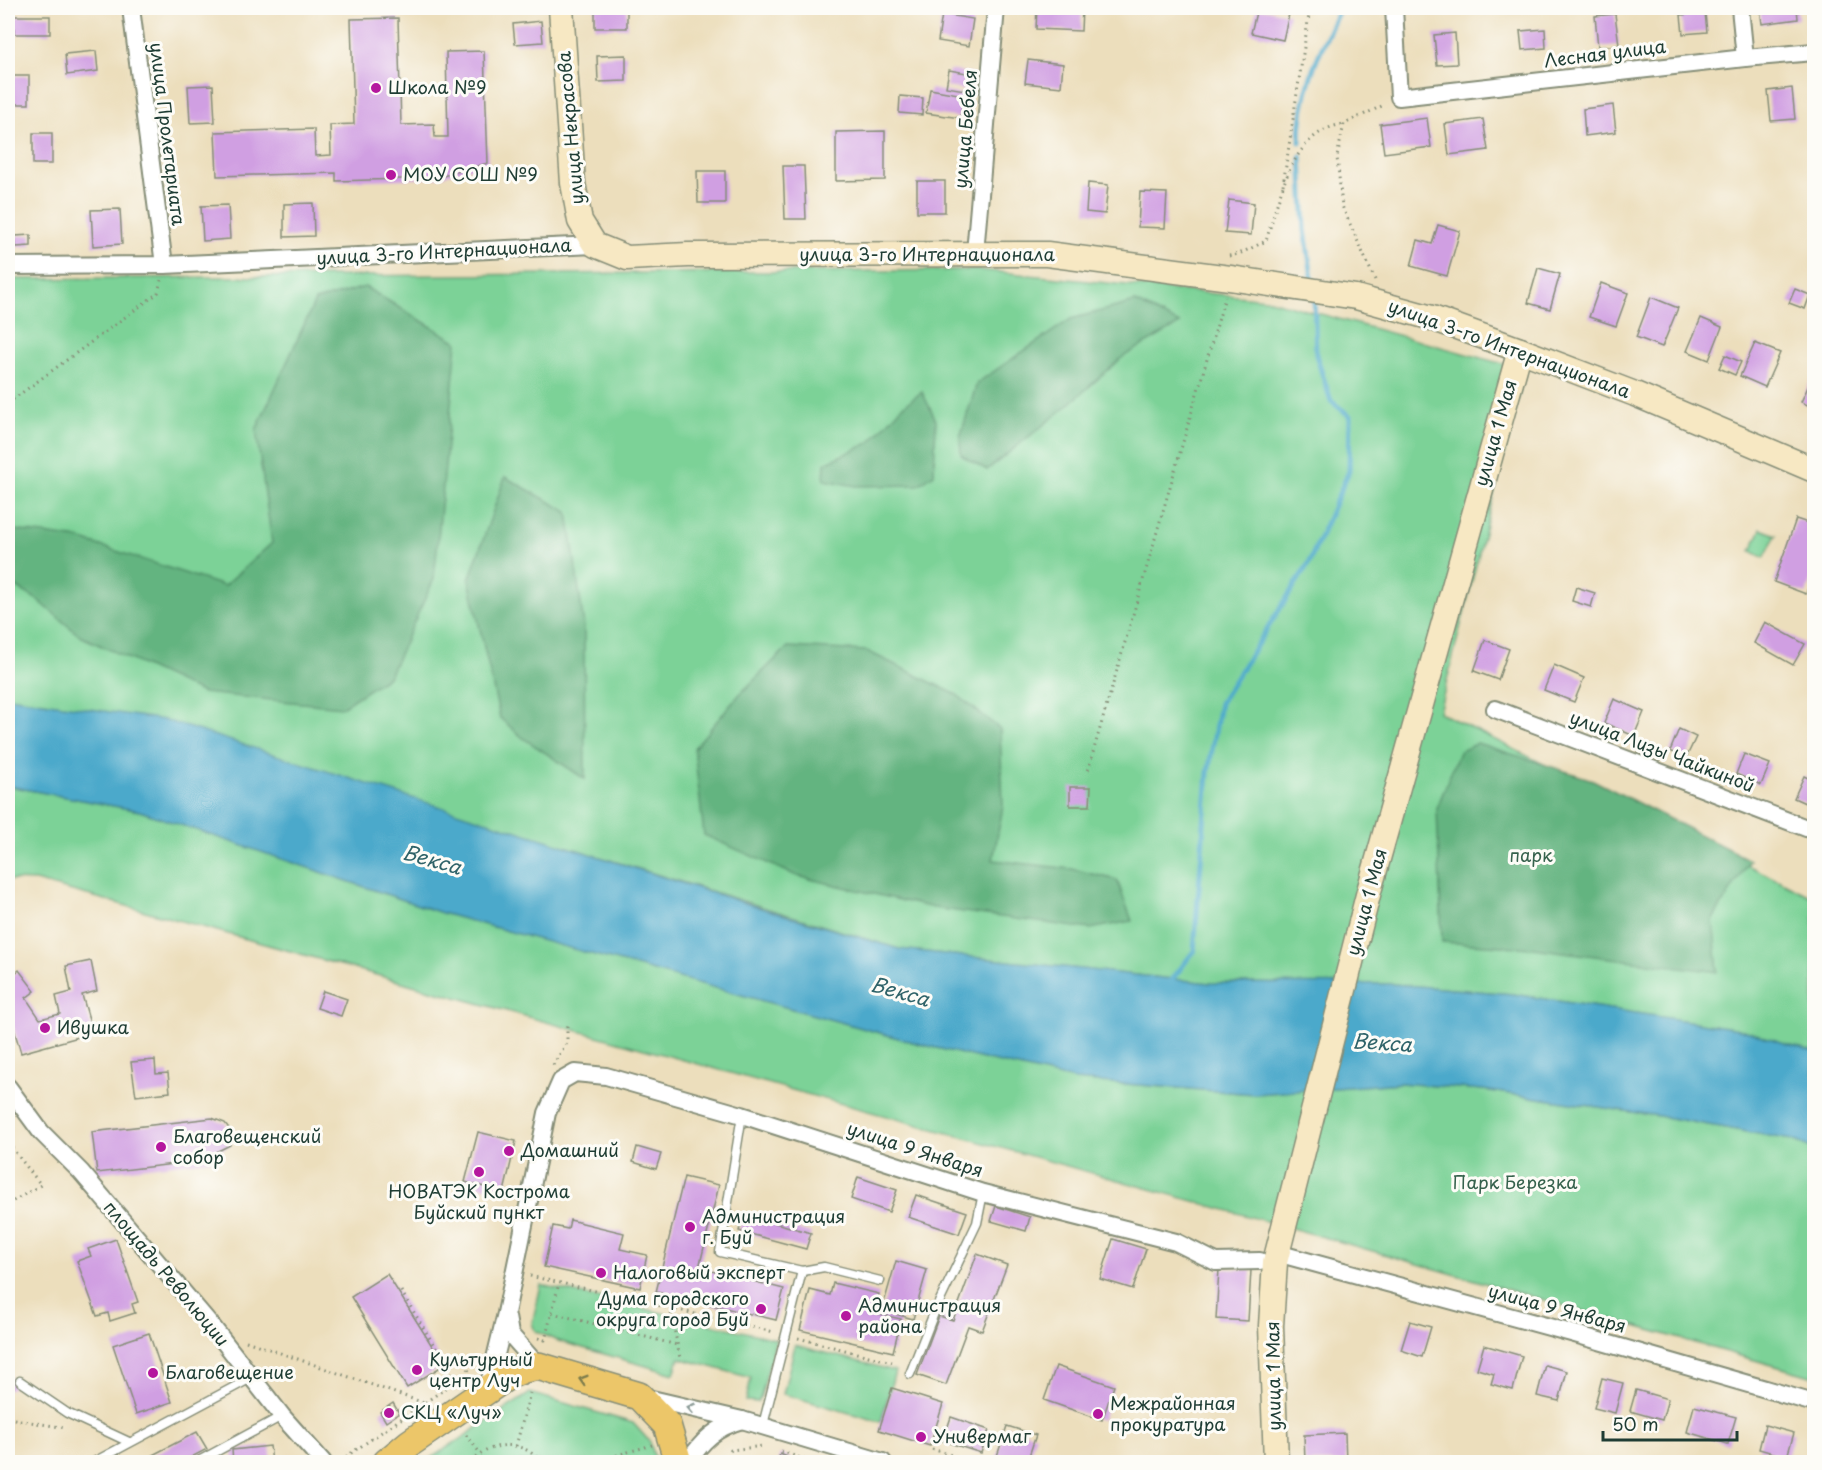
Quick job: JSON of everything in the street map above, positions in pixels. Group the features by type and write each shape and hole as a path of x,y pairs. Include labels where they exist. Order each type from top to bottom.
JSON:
{"main road":[{"name":"улица Некрасова","path":"561,8 573,183 580,221 596,245"},
{"name":"улица 3-го Интернационала","path":"596,245 627,258 688,255 1047,254 1356,297 1398,308 1520,350 1635,394 1815,470"},
{"name":"улица 1 Мая","path":"1276,1462 1271,1326 1275,1262 1297,1167 1369,891 1520,350"},
{"path":"387,1462 410,1443 509,1375 538,1366 639,1396 667,1425 677,1451 678,1462"}],"street":[{"name":"улица Пролетариата","path":"131,8 164,265"},
{"name":"улица Бебеля","path":"975,253 996,8"},
{"path":"1394,8 1399,97"},
{"path":"1740,8 1745,58"},
{"name":"Лесная улица","path":"1399,97 1815,52"},
{"name":"улица 3-го Интернационала","path":"8,266 164,265 596,245"},
{"name":"улица Лизы Чайкиной","path":"1495,709 1815,831"},
{"path":"480,1395 490,1379 506,1313 556,1074"},
{"name":"улица 9 Января","path":"556,1074 606,1076 742,1115 983,1193 1176,1242 1216,1262 1260,1261"},
{"name":"площадь Революции","path":"8,1087 41,1131 81,1172 220,1337 282,1416 323,1462"},
{"name":"улица 9 Января","path":"1288,1256 1575,1334 1815,1403"},
{"path":"506,1313 510,1335 538,1366"},
{"path":"639,1396 763,1425 883,1462"},
{"path":"688,1462 710,1435 723,1425 742,1420"}],"lane":[{"path":"742,1115 720,1252 802,1271 824,1267 880,1281"},
{"path":"910,1374 938,1303 977,1223 983,1193"},
{"path":"763,1425 802,1271"},
{"path":"94,1462 251,1378"},
{"path":"20,1381 67,1413 129,1442"},
{"path":"197,1462 213,1458 282,1416"}],"path":[{"path":"1282,190 1310,8"},
{"path":"1194,274 1210,259 1239,254 1266,240 1282,190 1299,150 1330,126 1344,124 1399,97"},
{"path":"1344,124 1337,157 1342,206 1378,286 1398,308"},
{"path":"8,403 158,293 164,265"},
{"path":"1088,770 1230,278"},
{"path":"556,1074 567,1043 567,1021"},
{"path":"8,1204 40,1185 9,1146"},
{"path":"528,1286 532,1266"},
{"path":"530,1276 892,1362"},
{"path":"531,1335 545,1340 559,1283"},
{"path":"400,1291 456,1381"},
{"path":"670,1308 680,1358"},
{"path":"552,1313 677,1345"},
{"path":"220,1337 253,1342 424,1403"},
{"path":"341,1460 465,1375 477,1356"},
{"path":"516,1446 530,1393"},
{"path":"8,1418 72,1429"},
{"path":"466,1435 480,1453"},
{"path":"593,1462 652,1445"},
{"path":"725,1462 731,1450 756,1445 768,1446"},
{"path":"471,1462 480,1453 492,1447 516,1446 527,1450 541,1462"},
{"path":"932,1449 974,1462"},
{"path":"779,1450 811,1462"}],"green space":[{"path":"980,270 1266,299 1525,370 1439,712 1814,898 1814,1052 1739,1029 1513,994 1392,984 1209,983 899,949 432,805 50,703 8,697 8,279"},
{"path":"365,287 457,342 434,579 389,676 342,707 203,693 80,636 38,600 8,582 8,529 79,539 224,586 272,543 256,430 315,301"},
{"path":"1135,302 1180,324 1124,356 1066,407 987,470 961,455 960,437 977,383 1071,319"},
{"path":"922,392 936,420 934,474 918,485 856,486 824,480 825,463 869,443 903,406"},
{"path":"505,477 568,512 584,626 585,779 523,738 500,718 469,580"},
{"path":"1761,529 1776,535 1764,558 1751,551"},
{"path":"788,647 867,651 957,695 1000,729 1003,806 993,860 1072,869 1117,880 1132,921 1090,929 934,908 797,876 704,835 694,748 739,695"},
{"name":"парк","path":"1477,743 1593,780 1750,860 1713,919 1718,972 1533,948 1442,942 1437,808 1459,752"},
{"name":"Парк Березка","path":"8,786 140,811 442,913 924,1045 1074,1080 1255,1094 1401,1083 1483,1090 1659,1116 1792,1140 1814,1149 1814,1377 1327,1238 91,896 35,881 8,880"},
{"path":"541,1285 776,1339 758,1402 746,1401 751,1378 679,1358 674,1374 555,1340 535,1331 532,1324"},
{"path":"795,1345 895,1371 881,1422 783,1394"},
{"path":"530,1393 633,1423 650,1442 656,1462 425,1462"}],"water":[{"name":"Векса","path":"8,697 165,720 761,908 899,949 1209,983 1392,984 1513,994 1739,1029 1814,1052 1814,1149 1792,1140 1659,1116 1483,1090 1401,1083 1255,1094 1074,1080 924,1045 442,913 140,811 8,786"}],"building":[{"path":"595,8 627,8 627,28 595,28"},
{"path":"1037,8 1082,8 1081,31 1036,29"},
{"path":"1257,8 1289,14 1283,40 1251,33"},
{"path":"1760,8 1797,8 1798,19 1762,24"},
{"path":"1705,13 1707,32 1683,34 1681,15"},
{"path":"942,14 973,19 969,46 938,41"},
{"path":"1615,14 1619,45 1598,47 1595,16"},
{"path":"14,16 50,16 50,34 14,34"},
{"name":"Школа №9","path":"398,18 401,125 434,124 435,137 448,137 446,52 484,51 488,163 436,178 336,181 336,173 217,176 215,132 314,129 315,156 331,155 330,125 354,124 351,19"},
{"path":"541,21 543,42 515,44 513,24"},
{"path":"1545,29 1546,48 1522,50 1520,31"},
{"path":"1455,33 1457,64 1437,65 1434,35"},
{"path":"96,51 98,71 67,75 65,54"},
{"path":"626,55 626,81 598,82 597,56"},
{"path":"1028,60 1063,64 1061,87 1025,83"},
{"path":"949,70 973,74 971,91 946,87"},
{"path":"8,76 29,76 29,104 8,104"},
{"path":"213,85 215,122 190,123 188,86"},
{"path":"1792,88 1795,119 1771,121 1768,91"},
{"path":"930,89 964,95 960,118 926,113"},
{"path":"900,96 923,98 922,115 899,113"},
{"path":"1613,105 1616,132 1585,136 1583,109"},
{"path":"1427,118 1431,147 1384,153 1380,124"},
{"path":"1483,119 1488,150 1449,155 1445,124"},
{"path":"885,131 885,180 836,181 836,132"},
{"path":"33,133 52,133 52,164 33,164"},
{"path":"783,166 804,166 806,219 785,219"},
{"path":"697,171 725,171 725,203 698,203"},
{"path":"917,181 945,181 945,212 917,212"},
{"path":"1088,183 1108,185 1105,214 1086,212"},
{"path":"1140,192 1167,193 1165,228 1138,227"},
{"path":"1229,200 1254,203 1251,235 1225,233"},
{"path":"313,203 314,236 284,237 284,204"},
{"path":"228,205 230,239 203,241 201,206"},
{"path":"120,209 122,244 93,246 91,210"},
{"path":"1438,225 1460,231 1447,276 1411,266 1418,240 1432,244"},
{"path":"31,235 31,246 16,247 15,236"},
{"path":"1538,268 1560,274 1550,309 1528,303"},
{"path":"1601,283 1628,293 1616,326 1589,317"},
{"path":"1795,289 1810,295 1805,309 1789,303"},
{"path":"1651,297 1678,308 1662,347 1636,337"},
{"path":"1701,318 1722,327 1709,360 1687,351"},
{"path":"1755,343 1780,353 1765,387 1740,376"},
{"path":"1725,355 1741,362 1735,375 1719,368"},
{"path":"1814,374 1814,408 1801,402"},
{"path":"1796,519 1814,525 1814,570 1806,594 1774,582"},
{"path":"1576,587 1595,593 1591,607 1572,601"},
{"path":"1765,622 1805,644 1793,665 1754,643"},
{"path":"1485,640 1509,649 1498,680 1474,671"},
{"path":"1554,665 1584,678 1574,702 1544,690"},
{"path":"1614,699 1644,712 1634,736 1604,723"},
{"path":"1679,729 1696,737 1686,758 1670,751"},
{"path":"1744,754 1770,764 1761,785 1736,774"},
{"path":"1804,776 1814,781 1814,807 1794,798"},
{"path":"1070,787 1091,787 1090,806 1070,806"},
{"path":"91,961 97,991 82,995 93,1033 21,1053 13,1026 8,1018 8,979 19,970 35,991 26,998 40,1019 60,1014 56,996 71,992 66,966"},
{"path":"323,991 347,999 341,1016 317,1008"},
{"path":"155,1060 156,1074 168,1073 170,1092 136,1096 131,1062"},
{"name":"Благовещенский собор","path":"212,1118 225,1123 231,1131 230,1145 216,1152 217,1159 97,1173 92,1132"},
{"path":"478,1132 516,1141 504,1192 465,1182"},
{"path":"637,1147 661,1154 656,1169 633,1162"},
{"name":"Администрация г. Буй","path":"684,1177 719,1185 699,1268 784,1289 776,1320 656,1292"},
{"path":"858,1177 897,1190 889,1212 851,1199"},
{"path":"916,1195 967,1212 959,1234 908,1217"},
{"path":"996,1206 1030,1217 1026,1231 991,1221"},
{"path":"744,1214 811,1233 806,1249 739,1231"},
{"path":"570,1220 624,1233 620,1249 647,1255 640,1288 544,1267 553,1226 568,1229"},
{"path":"116,1239 138,1302 132,1304 135,1313 110,1321 108,1313 97,1316 77,1261 91,1256 88,1249"},
{"path":"1113,1239 1146,1249 1133,1289 1100,1279"},
{"path":"977,1254 1007,1265 982,1331 968,1326 946,1385 917,1375 939,1316 953,1320"},
{"path":"896,1261 927,1270 913,1319 882,1310"},
{"path":"1219,1269 1251,1270 1248,1321 1216,1319"},
{"path":"387,1274 444,1365 407,1388 351,1297"},
{"name":"Администрация района","path":"833,1283 879,1294 874,1313 901,1319 893,1352 800,1330 810,1290 830,1295"},
{"path":"1410,1321 1431,1327 1422,1357 1401,1350"},
{"path":"149,1333 172,1402 136,1414 113,1345"},
{"path":"1484,1345 1522,1356 1513,1390 1491,1384 1494,1374 1477,1369"},
{"path":"1545,1365 1567,1371 1559,1401 1537,1396"},
{"path":"1056,1366 1114,1386 1102,1420 1044,1400"},
{"path":"8,1370 14,1387 8,1390"},
{"path":"1602,1378 1623,1383 1615,1413 1594,1408"},
{"path":"892,1388 943,1404 930,1446 879,1430"},
{"path":"1636,1390 1668,1399 1662,1420 1630,1411"},
{"name":"СКЦ «Луч»","path":"393,1403 399,1413 386,1422 380,1412"},
{"path":"1694,1406 1736,1417 1728,1444 1687,1432"},
{"path":"951,1417 989,1430 981,1453 943,1441"},
{"path":"1765,1425 1794,1433 1787,1457 1759,1449"},
{"path":"1007,1426 1036,1435 1027,1462 995,1462"},
{"path":"197,1432 207,1449 182,1462 139,1462"},
{"path":"1345,1433 1346,1462 1305,1462 1304,1435"},
{"path":"270,1446 272,1462 233,1462 232,1450"},
{"path":"780,1454 792,1459 791,1462 777,1462"},
{"path":"1123,1457 1138,1462 1121,1462"}],"waterway":[{"path":"1300,142 1303,105 1312,72 1340,8"},
{"path":"1301,156 1305,230 1313,285"},
{"path":"1168,985 1194,951 1208,773 1220,703 1309,563 1349,471 1350,416 1331,401 1316,355 1314,297"}],"place":[{"name":"Школа №9","path":"376,88"},
{"name":"МОУ СОШ №9","path":"391,175"},
{"name":"Ивушка","path":"45,1028"},
{"name":"Благовещенский собор","path":"161,1147"},
{"name":"Домашний","path":"509,1151"},
{"name":"НОВАТЭК Кострома Буйский пункт","path":"479,1172"},
{"name":"Администрация г. Буй","path":"690,1227"},
{"name":"Налоговый эксперт","path":"601,1273"},
{"name":"Дума городского округа город Буй","path":"761,1309"},
{"name":"Администрация района","path":"846,1316"},
{"name":"Культурный центр Луч","path":"417,1370"},
{"name":"Благовещение","path":"153,1373"},
{"name":"СКЦ «Луч»","path":"389,1413"},
{"name":"Межрайонная прокуратура","path":"1098,1414"},
{"name":"Универмаг","path":"921,1437"}]}
